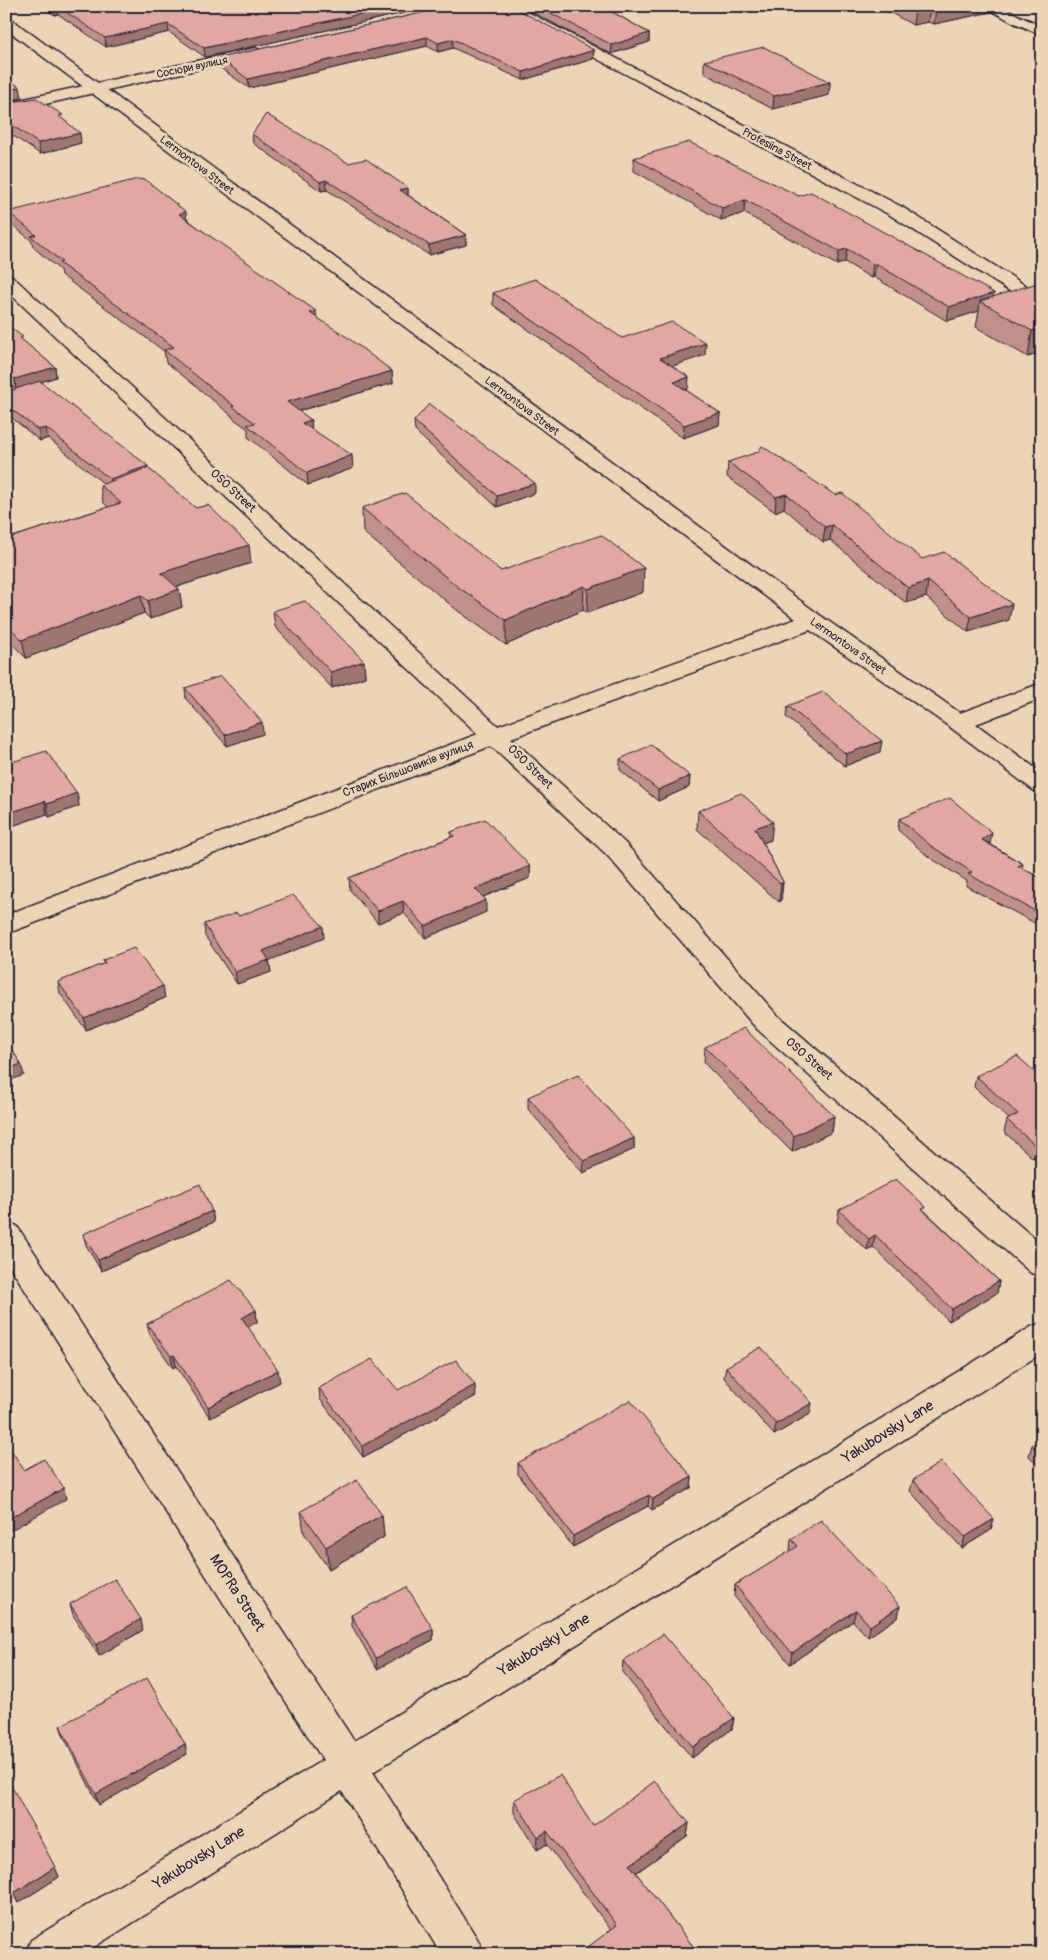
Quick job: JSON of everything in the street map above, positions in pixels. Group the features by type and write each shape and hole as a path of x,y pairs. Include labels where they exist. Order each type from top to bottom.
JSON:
{"street":[{"name":"Profesiina Street","path":"505,6 896,211 1042,304"},
{"path":"990,6 1019,20"},
{"name":"Lermontova Street","path":"6,22 67,77 94,80 813,621 958,722 1042,785"},
{"name":"Сосюри вулиця","path":"6,108 94,80 275,48"},
{"name":"OSO Street","path":"6,280 496,735 616,849 766,1022 1042,1264"},
{"name":"Старих Більшовиків вулиця","path":"6,925 496,735 813,621"},
{"path":"958,722 1042,690"},
{"name":"MOPRa Street","path":"6,1234 348,1766 464,1954"},
{"name":"Yakubovsky Lane","path":"45,1954 1042,1336"}],"lane":[{"path":"1019,20 1042,31"}],"building":[{"path":"57,6 397,6 204,48 168,24 105,38"},
{"path":"453,6 511,6 594,50 523,72 453,39 438,43 427,37 248,79 219,58"},
{"path":"537,6 602,6 649,33 612,45"},
{"path":"764,47 830,82 774,96 704,61"},
{"path":"6,78 20,87 6,91"},
{"path":"36,98 63,115 59,116 80,133 38,143 6,121 6,103"},
{"path":"266,114 348,163 366,159 408,188 400,190 466,235 429,245 326,180 320,182 252,134"},
{"path":"689,142 799,196 811,192 994,293 949,307 876,264 847,249 839,251 745,200 722,208 634,158"},
{"path":"138,179 146,180 186,212 179,214 316,311 310,313 347,337 392,371 287,402 311,420 302,423 352,455 307,473 247,425 255,423 164,350 174,347 59,263 62,262 31,236 36,235 8,212"},
{"path":"535,279 622,338 672,322 706,343 660,358 689,377 674,382 720,413 684,425 493,293"},
{"path":"1037,283 1042,284 1042,328 1032,331 980,301"},
{"path":"6,324 55,367 15,379 6,372"},
{"path":"40,381 148,466 110,479 46,428 38,430 6,405 6,392"},
{"path":"429,404 535,483 497,496 414,421"},
{"path":"762,446 835,495 842,493 922,559 944,552 1012,604 971,617 928,581 908,588 832,525 825,527 786,494 776,497 728,462 758,452"},
{"path":"148,468 196,508 208,505 249,545 161,573 179,589 148,601 141,595 22,640 6,623 6,539 121,503 100,485"},
{"path":"405,493 501,571 601,535 644,568 588,589 584,586 506,620 458,587 362,508"},
{"path":"305,601 364,661 331,672 273,611"},
{"path":"221,676 262,722 225,735 185,688"},
{"path":"823,692 882,741 846,754 788,706"},
{"path":"651,745 690,776 658,790 620,759"},
{"path":"46,751 77,793 47,804 45,801 6,814 6,764"},
{"path":"741,793 773,822 755,828 783,882 781,884 698,811"},
{"path":"950,798 992,833 982,840 1023,864 1018,866 1042,879 1042,915 968,874 972,872 931,846 899,819"},
{"path":"485,819 530,866 475,889 486,900 425,926 403,901 378,911 349,878 454,836 451,832"},
{"path":"293,895 323,926 263,951 269,960 235,972 204,924 237,913 239,916"},
{"path":"134,948 163,986 84,1018 58,982 105,963 103,960"},
{"path":"744,1028 834,1116 794,1136 705,1047"},
{"path":"6,1040 21,1064 6,1070"},
{"path":"1017,1056 1042,1078 1042,1143 1036,1146 1007,1120 1018,1114 976,1076"},
{"path":"578,1075 634,1138 584,1161 528,1097"},
{"path":"896,1179 926,1207 922,1209 999,1281 952,1309 875,1235 869,1239 839,1210"},
{"path":"200,1184 212,1211 98,1260 83,1234"},
{"path":"231,1280 256,1310 242,1318 278,1370 208,1407 174,1355 171,1356 147,1324"},
{"path":"761,1347 812,1403 776,1424 726,1367"},
{"path":"372,1359 398,1390 456,1360 475,1385 362,1446 319,1388"},
{"path":"630,1400 692,1477 653,1499 649,1495 573,1536 518,1463"},
{"path":"1042,1438 1042,1455 1032,1445"},
{"path":"6,1442 24,1470 44,1459 64,1488 6,1520"},
{"path":"941,1462 994,1519 965,1537 913,1480"},
{"path":"357,1480 382,1515 326,1547 301,1511"},
{"path":"821,1520 900,1606 870,1626 856,1610 792,1653 735,1585 798,1546 791,1539"},
{"path":"115,1579 141,1619 96,1645 70,1604"},
{"path":"407,1587 433,1629 376,1658 351,1615"},
{"path":"663,1634 734,1718 693,1747 623,1661"},
{"path":"147,1678 185,1744 96,1794 60,1726"},
{"path":"560,1775 593,1826 655,1781 689,1823 630,1865 699,1954 587,1954 584,1950 617,1925 547,1831 538,1837 514,1800"},
{"path":"10,1783 55,1867 14,1893 6,1878 6,1785"},
{"path":"754,1946 760,1954 742,1954"},
{"path":"109,1949 111,1954 102,1954"}]}
